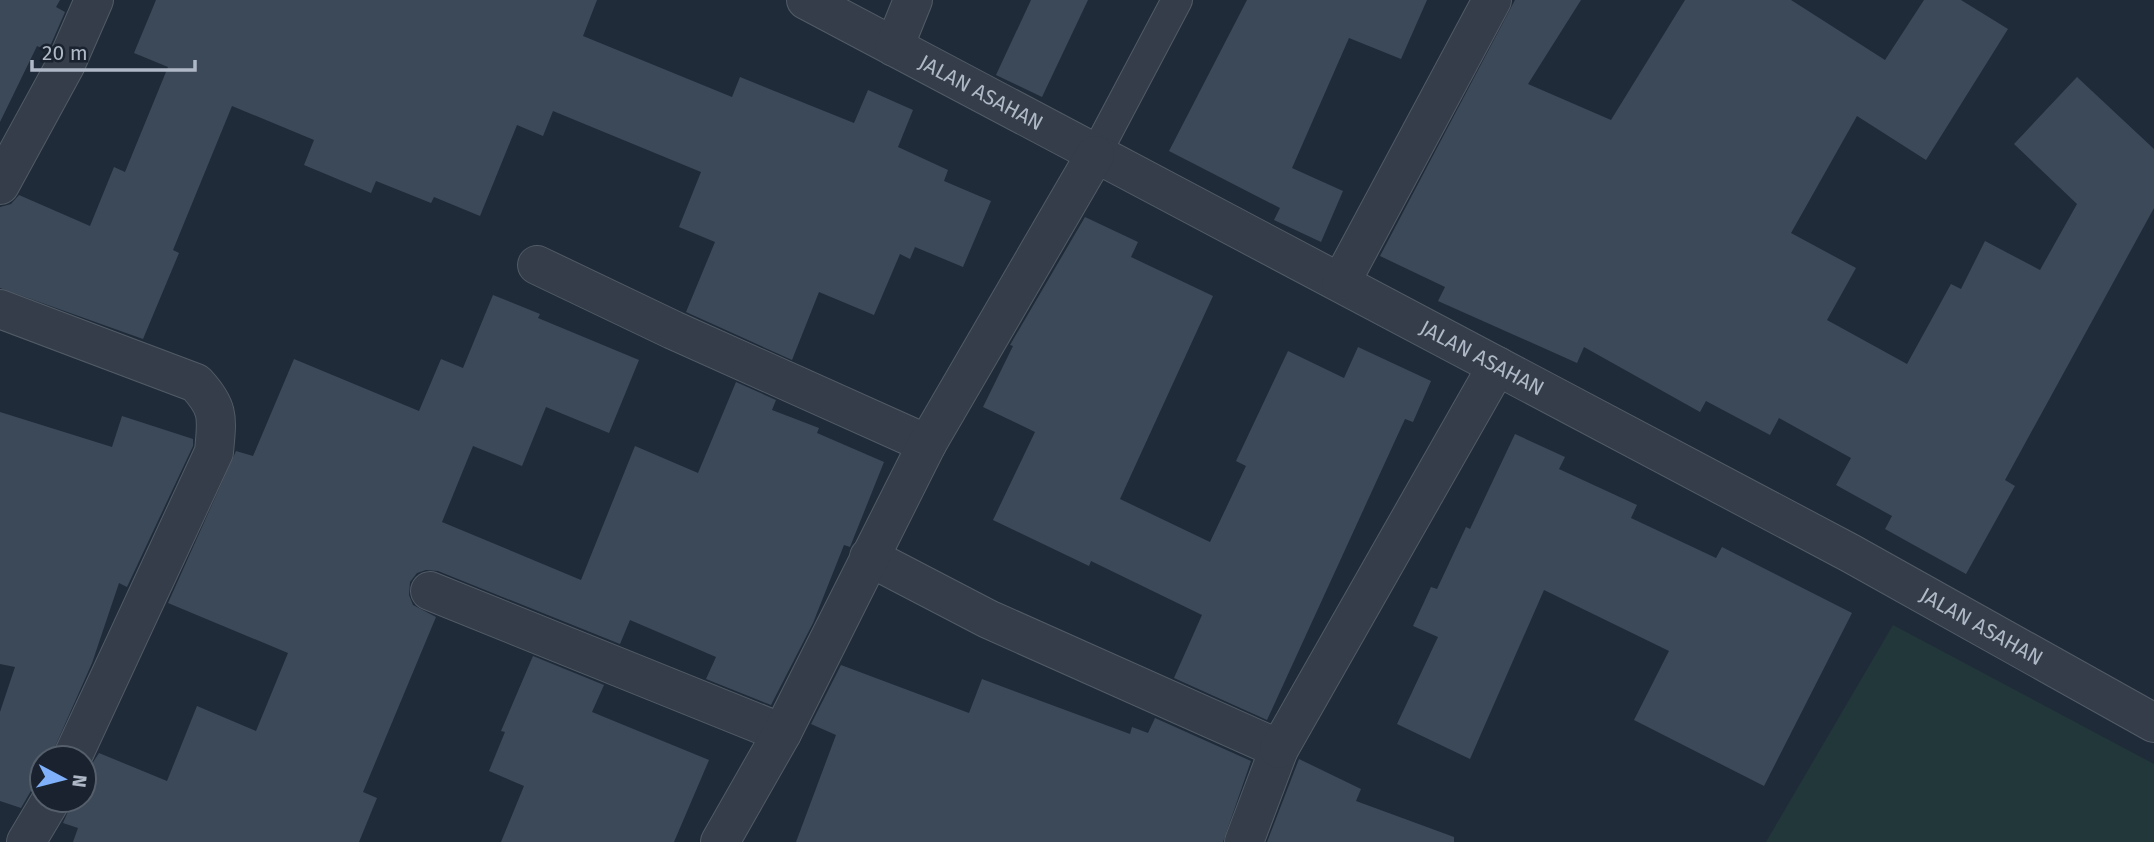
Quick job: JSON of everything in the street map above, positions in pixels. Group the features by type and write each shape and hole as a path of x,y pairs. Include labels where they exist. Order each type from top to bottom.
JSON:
{"street":[{"path":"0,185 66,64 94,0"},
{"name":"JALAN ASAHAN","path":"806,0 1850,553 2154,723"},
{"path":"894,47 913,0"},
{"path":"1340,282 1492,0"},
{"path":"720,842 782,733 927,444 1095,155"},
{"path":"537,265 673,330 927,444"},
{"path":"0,309 196,383 213,401 217,421 214,452 78,744"},
{"path":"1244,842 1279,749 1497,366"},
{"path":"869,557 988,619 1279,749"},
{"path":"430,591 782,733"},
{"path":"26,842 43,814"}],"lane":[{"path":"1095,155 1177,0"}],"green space":[{"path":"1893,625 2154,764 2154,842 1766,842"}],"building":[{"path":"0,0 60,0 56,7 65,12 48,51 37,46 0,122"},
{"path":"156,0 597,0 583,36 732,97 740,77 854,123 868,90 913,110 898,147 948,170 944,181 991,201 963,267 915,247 910,259 900,254 874,315 819,292 792,360 686,312 715,242 679,227 701,172 553,111 543,136 517,125 480,216 434,197 431,203 376,181 371,193 304,165 314,140 232,106 173,250 179,253 143,339 0,288 0,207 11,204 19,195 90,226 114,167 125,172 168,67 134,53"},
{"path":"1031,0 1088,0 1042,97 996,75"},
{"path":"1247,0 1427,0 1401,59 1349,38 1292,168 1343,191 1321,242 1274,220 1280,208 1169,151"},
{"path":"1515,0 1581,0 1528,84 1611,120 1685,0 1791,0 1885,60 1924,0 1961,0 2008,29 1926,160 1857,116 1791,233 1856,268 1827,320 1907,364 1951,284 1961,289 1985,241 2040,270 2077,204 2014,144 2077,77 2154,149 2154,208 2005,480 2015,486 1966,574 1885,529 1892,516 1836,485 1851,458 1779,418 1770,435 1706,401 1700,412 1584,347 1577,363 1438,301 1445,287 1380,256"},
{"path":"1085,217 1138,242 1131,257 1213,296 1120,499 1210,542 1246,466 1236,461 1288,351 1344,378 1358,347 1431,381 1413,422 1405,419 1267,720 1174,678 1202,615 1091,561 1089,566 993,520 1035,432 983,407 1013,346 1010,345"},
{"path":"493,295 540,314 538,318 639,360 609,433 546,407 522,466 473,446 442,522 581,580 635,446 698,473 736,382 776,400 772,410 819,428 817,433 884,462 850,547 844,545 813,623 771,705 706,679 716,657 630,620 620,644 438,571 426,570 417,573 410,582 409,595 413,605 436,617 363,792 377,798 359,842 73,842 78,828 63,823 67,814 98,814 99,753 167,781 197,706 256,731 288,653 168,603 236,451 253,456 294,359 419,411 441,359 463,368"},
{"path":"0,412 112,447 122,416 193,439 193,446 127,587 119,583 92,663 56,744 28,744 28,796 21,808 0,801 0,712 15,667 0,664"},
{"path":"1515,434 1565,457 1559,469 1637,505 1631,518 1716,558 1722,547 1852,613 1764,786 1634,720 1669,651 1544,590 1470,759 1397,724 1438,637 1413,626 1431,587 1437,589 1466,527 1470,529"},
{"path":"533,656 604,685 592,712 709,760 674,842 501,842 524,786 489,771 505,732 501,731"},
{"path":"841,665 969,713 982,679 1130,734 1132,727 1148,733 1155,718 1251,761 1223,842 796,842 836,735 811,724"},
{"path":"1299,759 1361,789 1356,801 1454,837 1454,842 1267,842"}]}
